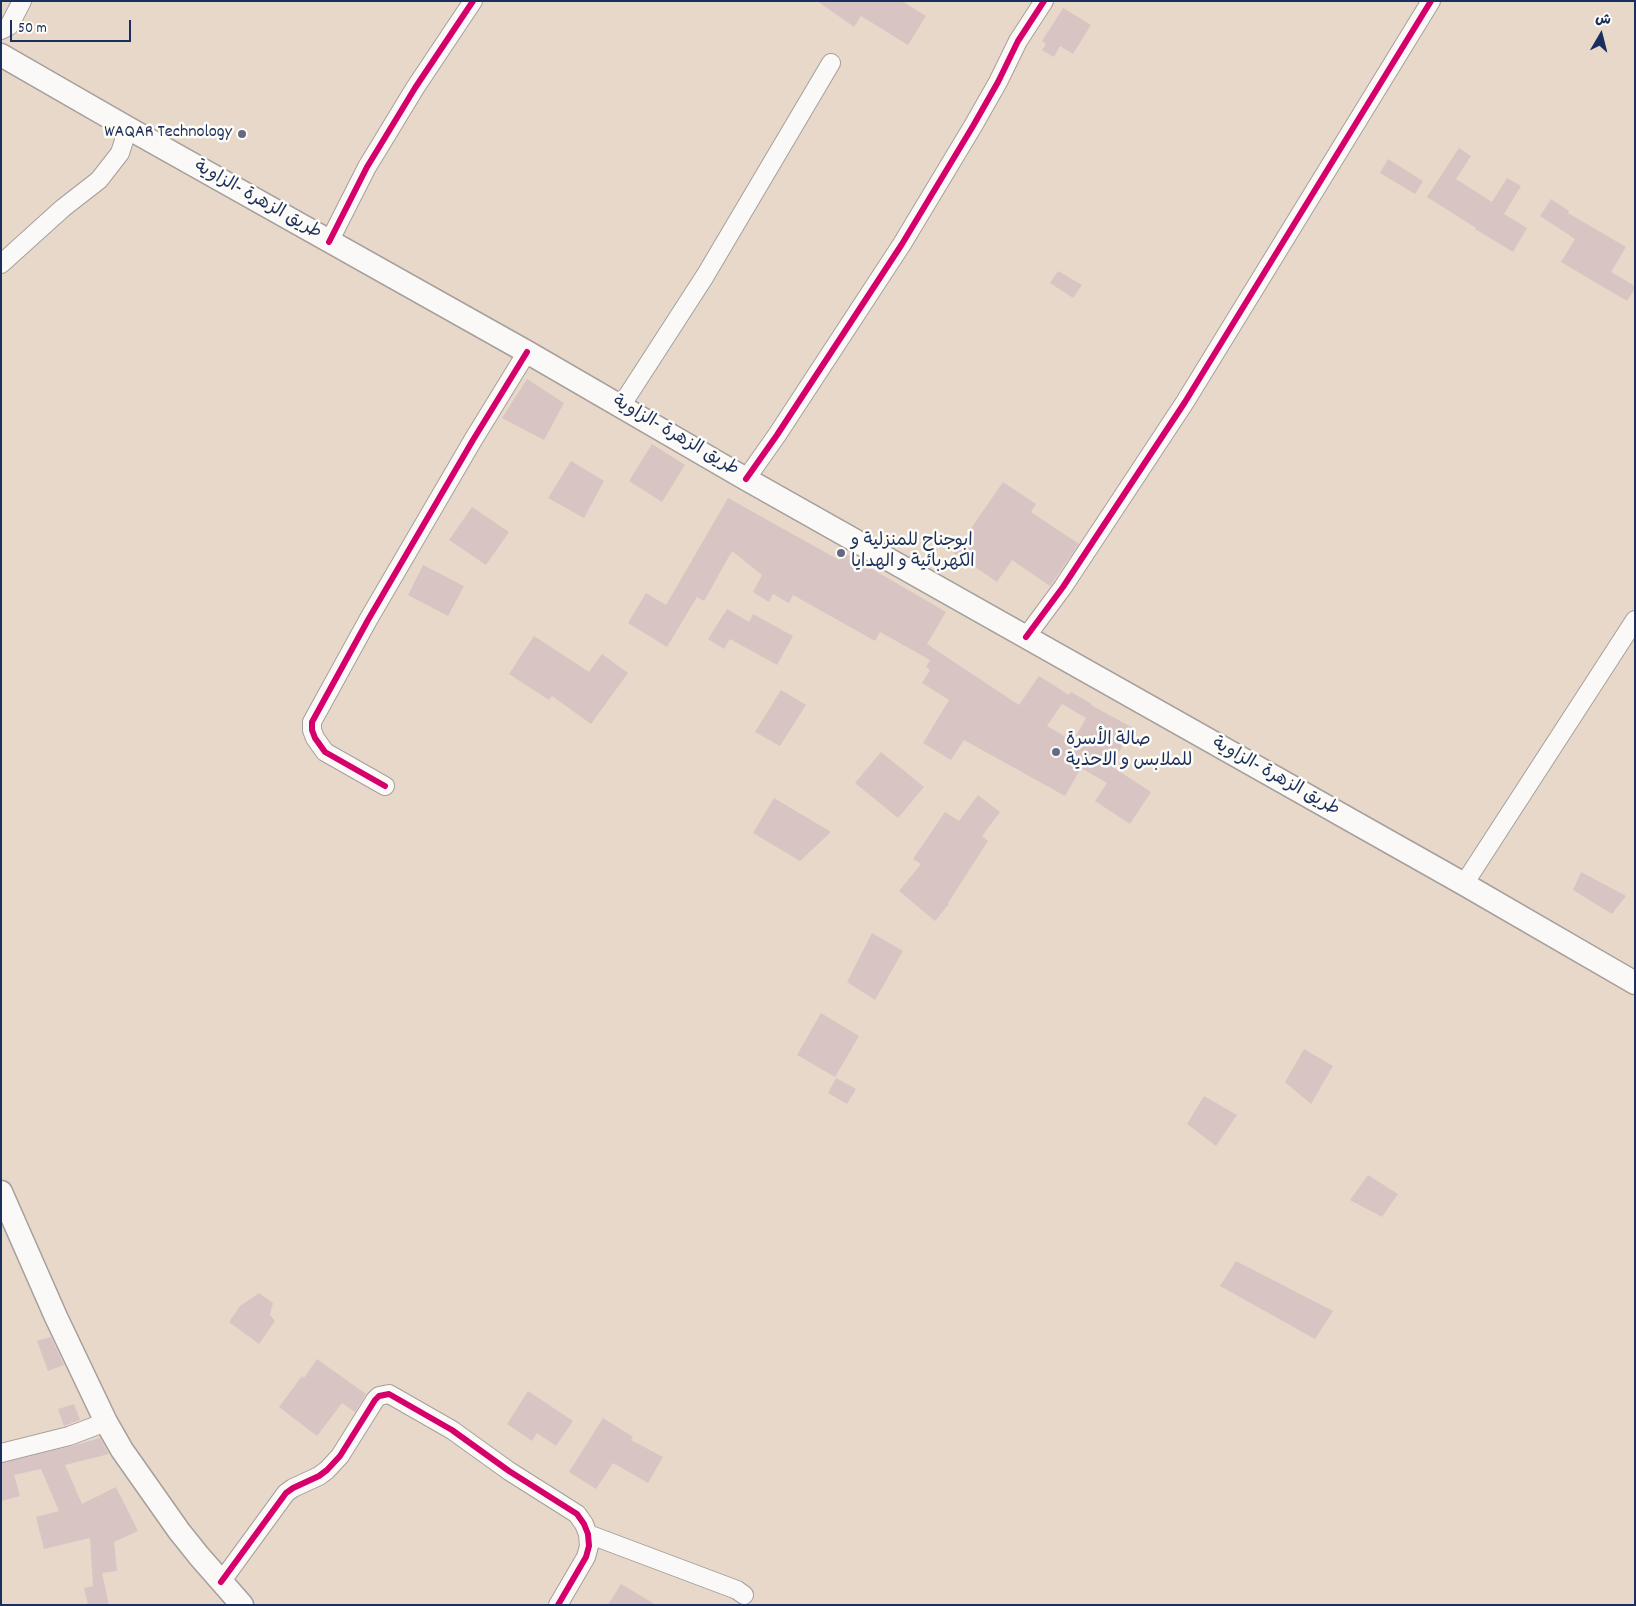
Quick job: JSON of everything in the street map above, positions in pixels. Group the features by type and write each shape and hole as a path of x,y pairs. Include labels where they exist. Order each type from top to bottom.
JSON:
{"main road":[{"name":"طريق الزهرة -الزاوية","path":"1,56 1464,884 1635,983"},
{"path":"1,1192 34,1271 106,1422 138,1474 179,1531 242,1605"}],"street":[{"path":"1,30 9,26 22,1"},
{"path":"329,242 370,161 415,88 474,1"},
{"path":"746,478 777,435 902,244 973,126 998,82 1018,41 1044,1"},
{"path":"1026,637 1063,587 1185,402 1431,1"},
{"path":"621,406 705,276 831,62"},
{"path":"1,264 63,208 99,180 120,153 128,128"},
{"path":"385,786 325,752 315,738 312,722 373,611 526,352"},
{"path":"1464,884 1635,620"},
{"path":"221,1582 280,1499 293,1488 310,1481 327,1470 340,1456 375,1400 384,1394 394,1396 452,1430 509,1471 577,1514 588,1534 589,1546 586,1557 558,1605"},
{"path":"1,1453 69,1436 106,1422"},
{"path":"588,1534 744,1594"}],"building":[{"path":"817,1 902,1 926,16 908,45 861,16 854,27"},
{"path":"1063,8 1091,25 1073,54 1060,46 1054,57 1042,50 1046,44 1042,41"},
{"path":"1459,148 1471,156 1456,179 1492,202 1507,178 1521,186 1504,214 1527,228 1513,252 1427,197"},
{"path":"1388,159 1423,181 1415,194 1380,173"},
{"path":"1551,199 1569,211 1568,213 1626,247 1611,272 1635,286 1627,301 1561,262 1575,239 1540,216"},
{"path":"1058,271 1082,285 1073,298 1050,283"},
{"path":"527,379 564,403 544,440 502,418"},
{"path":"652,444 685,465 662,502 629,481"},
{"path":"571,461 604,481 584,518 548,498"},
{"path":"1003,482 1036,504 1031,512 1079,544 1050,586 1012,560 997,582 954,553"},
{"path":"728,498 839,560 843,552 946,612 927,644 1019,705 1039,676 1069,695 1071,692 1133,728 1111,766 1151,792 1130,824 1095,801 1107,783 1081,768 1065,796 964,740 951,760 923,743 949,700 922,683 930,670 926,667 930,660 880,632 875,641 793,595 789,603 773,594 769,602 753,592 762,575 732,551 704,601 697,597 667,647 628,623 646,593 666,605","holes":["1062,704 1086,718 1073,741 1047,726"]},
{"path":"472,507 509,532 486,565 449,540"},
{"path":"423,565 464,586 448,616 408,595"},
{"path":"727,609 749,622 753,614 793,636 777,665 730,639 724,649 708,639"},
{"path":"534,636 589,672 602,654 628,673 591,724 552,696 549,700 509,674"},
{"path":"781,690 806,705 780,746 755,732"},
{"path":"881,752 924,787 898,818 855,783"},
{"path":"978,795 1000,812 982,836 988,841 949,904 935,921 899,891 921,864 913,859 945,812 959,821"},
{"path":"774,798 831,832 800,861 753,833"},
{"path":"1581,872 1626,896 1612,914 1573,890"},
{"path":"872,933 903,951 875,1000 847,982"},
{"path":"821,1013 859,1036 835,1077 797,1055"},
{"path":"1304,1049 1333,1066 1311,1104 1285,1082"},
{"path":"836,1078 856,1089 847,1104 828,1093"},
{"path":"1204,1096 1237,1115 1216,1146 1187,1124"},
{"path":"1368,1175 1398,1194 1382,1217 1350,1200"},
{"path":"1236,1261 1333,1311 1315,1339 1220,1286"},
{"path":"259,1293 273,1303 270,1315 275,1321 259,1344 229,1322 240,1306"},
{"path":"51,1337 64,1365 48,1371 37,1341"},
{"path":"317,1359 366,1394 355,1412 342,1403 317,1436 279,1407 302,1376 304,1378"},
{"path":"528,1391 573,1421 556,1446 537,1433 532,1441 507,1424"},
{"path":"74,1404 80,1420 64,1426 58,1409"},
{"path":"603,1418 633,1437 631,1440 663,1457 648,1483 613,1463 596,1489 569,1472"},
{"path":"100,1438 109,1454 65,1465 82,1504 116,1487 138,1531 114,1542 117,1571 102,1573 109,1605 88,1605 84,1588 93,1586 90,1538 44,1549 36,1517 59,1511 41,1469 14,1475 20,1496 1,1501 1,1463"},
{"path":"621,1584 656,1605 608,1605"}],"cycle path":[{"path":"329,242 367,167 415,88 473,1"},
{"path":"746,479 902,244 973,126 998,82 1018,41 1044,1"},
{"path":"1026,637 1063,587 1185,402 1431,1"},
{"path":"385,786 325,752 315,738 312,722 368,620 473,440 527,352"},
{"path":"221,1582 286,1493 327,1470 340,1456 375,1400 379,1396 389,1394 452,1430 509,1471 577,1514 588,1534 589,1546 586,1557 558,1605"}],"place":[{"name":"WAQAR Technology","path":"242,134"},
{"name":"ابوجناح للمنزلية و الكهربائية و الهدايا","path":"841,553"},
{"name":"صالة الأسرة للملابس و الاحذية","path":"1056,752"}]}
